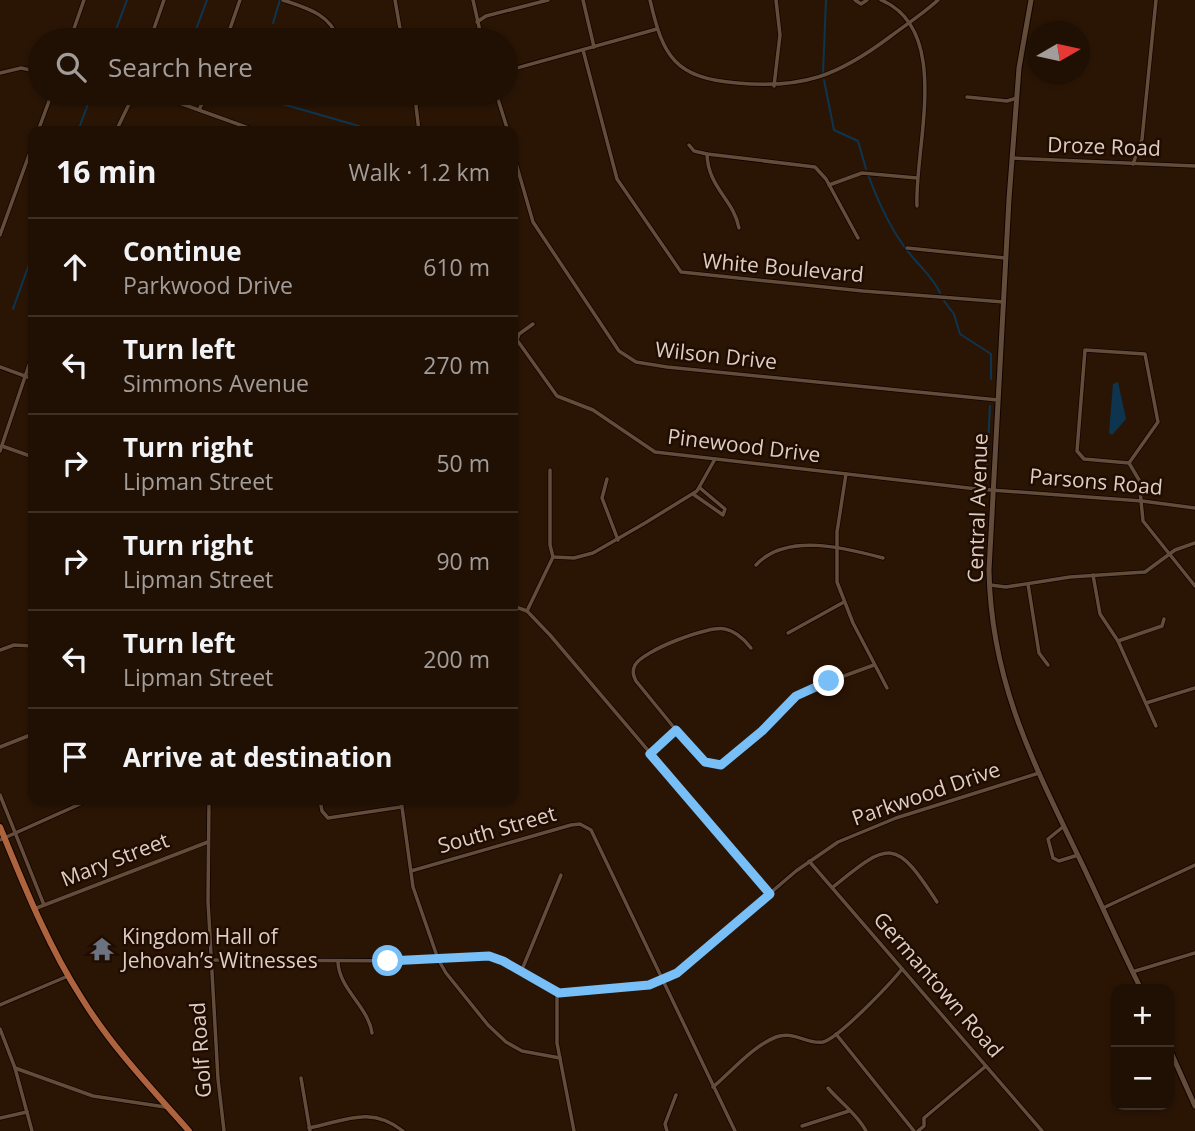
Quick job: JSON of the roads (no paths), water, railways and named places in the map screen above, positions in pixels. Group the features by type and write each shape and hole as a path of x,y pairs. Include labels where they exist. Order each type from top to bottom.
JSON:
{"main road":[{"path":"0,827 2,839 68,976 101,1027 189,1131"}],"street":[{"path":"74,28 84,0"},
{"path":"154,28 164,0"},
{"path":"230,28 240,0"},
{"path":"284,0 320,14 333,28"},
{"path":"395,0 400,28"},
{"path":"473,0 479,28"},
{"path":"477,22 486,16 548,0"},
{"path":"583,0 594,47"},
{"path":"650,0 657,29 670,57 691,75 714,81 774,86 805,82 840,70 938,0"},
{"path":"774,86 780,35 776,0"},
{"path":"855,0 861,4 867,0"},
{"path":"881,0 901,12 921,48 925,68 923,144 917,178 917,206"},
{"name":"Central Avenue","path":"1031,0 1017,98 1012,158 994,490 990,585 992,624 1005,688 1039,773 1138,984"},
{"path":"1133,164 1142,139 1156,0"},
{"path":"518,68 657,29"},
{"name":"White Boulevard","path":"583,50 617,179 681,272 1004,302"},
{"path":"0,73 21,68 28,69"},
{"path":"967,97 1007,101 1017,98"},
{"path":"40,126 48,105"},
{"path":"118,126 128,105"},
{"path":"185,105 243,126"},
{"path":"199,110 201,105"},
{"path":"416,105 418,126"},
{"path":"500,105 506,126"},
{"path":"689,145 694,151 707,154 806,164 819,169 858,238"},
{"path":"707,154 710,177 736,218 739,228"},
{"path":"0,234 28,158"},
{"name":"Droze Road","path":"1012,158 1195,166"},
{"name":"Wilson Drive","path":"518,172 527,206 538,229 609,338 629,360 650,366 998,400"},
{"path":"829,185 862,173 917,178"},
{"path":"907,248 1007,258"},
{"name":"Pinewood Drive","path":"518,337 533,324"},
{"name":"Pinewood Drive","path":"518,341 557,396 593,410 651,451 994,490"},
{"path":"1084,349 1145,354 1158,422 1129,463 1084,459 1077,451 1084,349"},
{"path":"0,367 26,376"},
{"path":"0,452 28,369"},
{"path":"2,446 28,455"},
{"path":"553,557 580,557 618,540 693,494 700,488 715,459"},
{"path":"1129,463 1139,480 1143,521 1195,586"},
{"path":"527,611 553,557 550,545 550,470"},
{"path":"846,474 835,572 844,602 887,688"},
{"path":"607,479 602,498 618,540"},
{"path":"693,494 723,515 723,507 700,488"},
{"name":"Parsons Road","path":"994,490 1142,501 1195,508"},
{"path":"990,585 1006,587 1093,575 1144,572 1169,555 1195,543"},
{"path":"756,565 772,553 789,547 836,549 883,558"},
{"path":"1093,575 1098,609 1118,641 1156,726"},
{"path":"1028,584 1039,653 1048,665"},
{"path":"788,633 844,602"},
{"path":"518,608 527,611 770,894"},
{"path":"1118,641 1162,626 1164,620"},
{"path":"751,648 732,631 710,628 656,651 636,663 633,672 636,681 705,762 721,765 762,731 803,691 874,664"},
{"path":"0,650 14,645 28,646"},
{"path":"1146,703 1195,688"},
{"path":"650,754 676,730"},
{"path":"0,747 28,736"},
{"name":"Parkwood Drive","path":"556,992 649,985 664,980 677,973 809,861 866,829 1039,773"},
{"path":"0,795 44,905"},
{"path":"2,839 77,805"},
{"name":"Golf Road","path":"209,805 212,960 218,1079 224,1131"},
{"path":"321,805 328,818 401,807 411,871 438,959 502,1038 522,1051 560,1058"},
{"name":"South Street","path":"411,871 580,824 594,834 664,980"},
{"path":"1064,826 1048,839 1050,852 1059,861 1077,855"},
{"name":"Mary Street","path":"34,909 208,842"},
{"path":"832,887 874,856 893,853 913,866 937,902"},
{"name":"Germantown Road","path":"809,861 1042,1131"},
{"path":"1103,908 1195,865"},
{"path":"521,972 561,876"},
{"path":"1132,972 1195,953"},
{"path":"212,960 338,962 489,956 503,961 556,992 560,1058 574,1131"},
{"path":"338,962 340,977 359,1003 372,1033"},
{"path":"713,1087 775,1037 790,1034 823,1042 836,1034 883,992 902,969"},
{"path":"0,1005 68,976"},
{"path":"664,980 734,1131"},
{"path":"0,1029 15,1068 33,1131"},
{"path":"836,1034 916,1131 924,1126 924,1118 986,1066"},
{"path":"1174,1059 1195,1105"},
{"path":"15,1068 93,1096 167,1107"},
{"path":"301,1078 309,1130 368,1115 387,1120 403,1131"},
{"path":"828,1088 843,1107 858,1118 866,1131"},
{"path":"667,1131 665,1124 676,1095"},
{"path":"802,1126 849,1111"},
{"path":"0,1118 27,1112"}],"water":[{"path":"1118,382 1126,419 1112,435 1109,433 1113,384"}],"waterway":[{"path":"116,28 127,0"},
{"path":"196,28 207,0"},
{"path":"273,23 280,0"},
{"path":"823,73 826,0"},
{"path":"824,80 834,130 858,141 866,169"},
{"path":"80,126 88,105"},
{"path":"286,105 359,126"},
{"path":"869,177 897,236 940,293"},
{"path":"13,309 28,267"},
{"path":"944,301 954,314 960,334 991,354 991,379"},
{"path":"987,464 990,406"}],"place":[{"name":"Kingdom Hall of Jehovah’s Witnesses","path":"102,949"}]}
